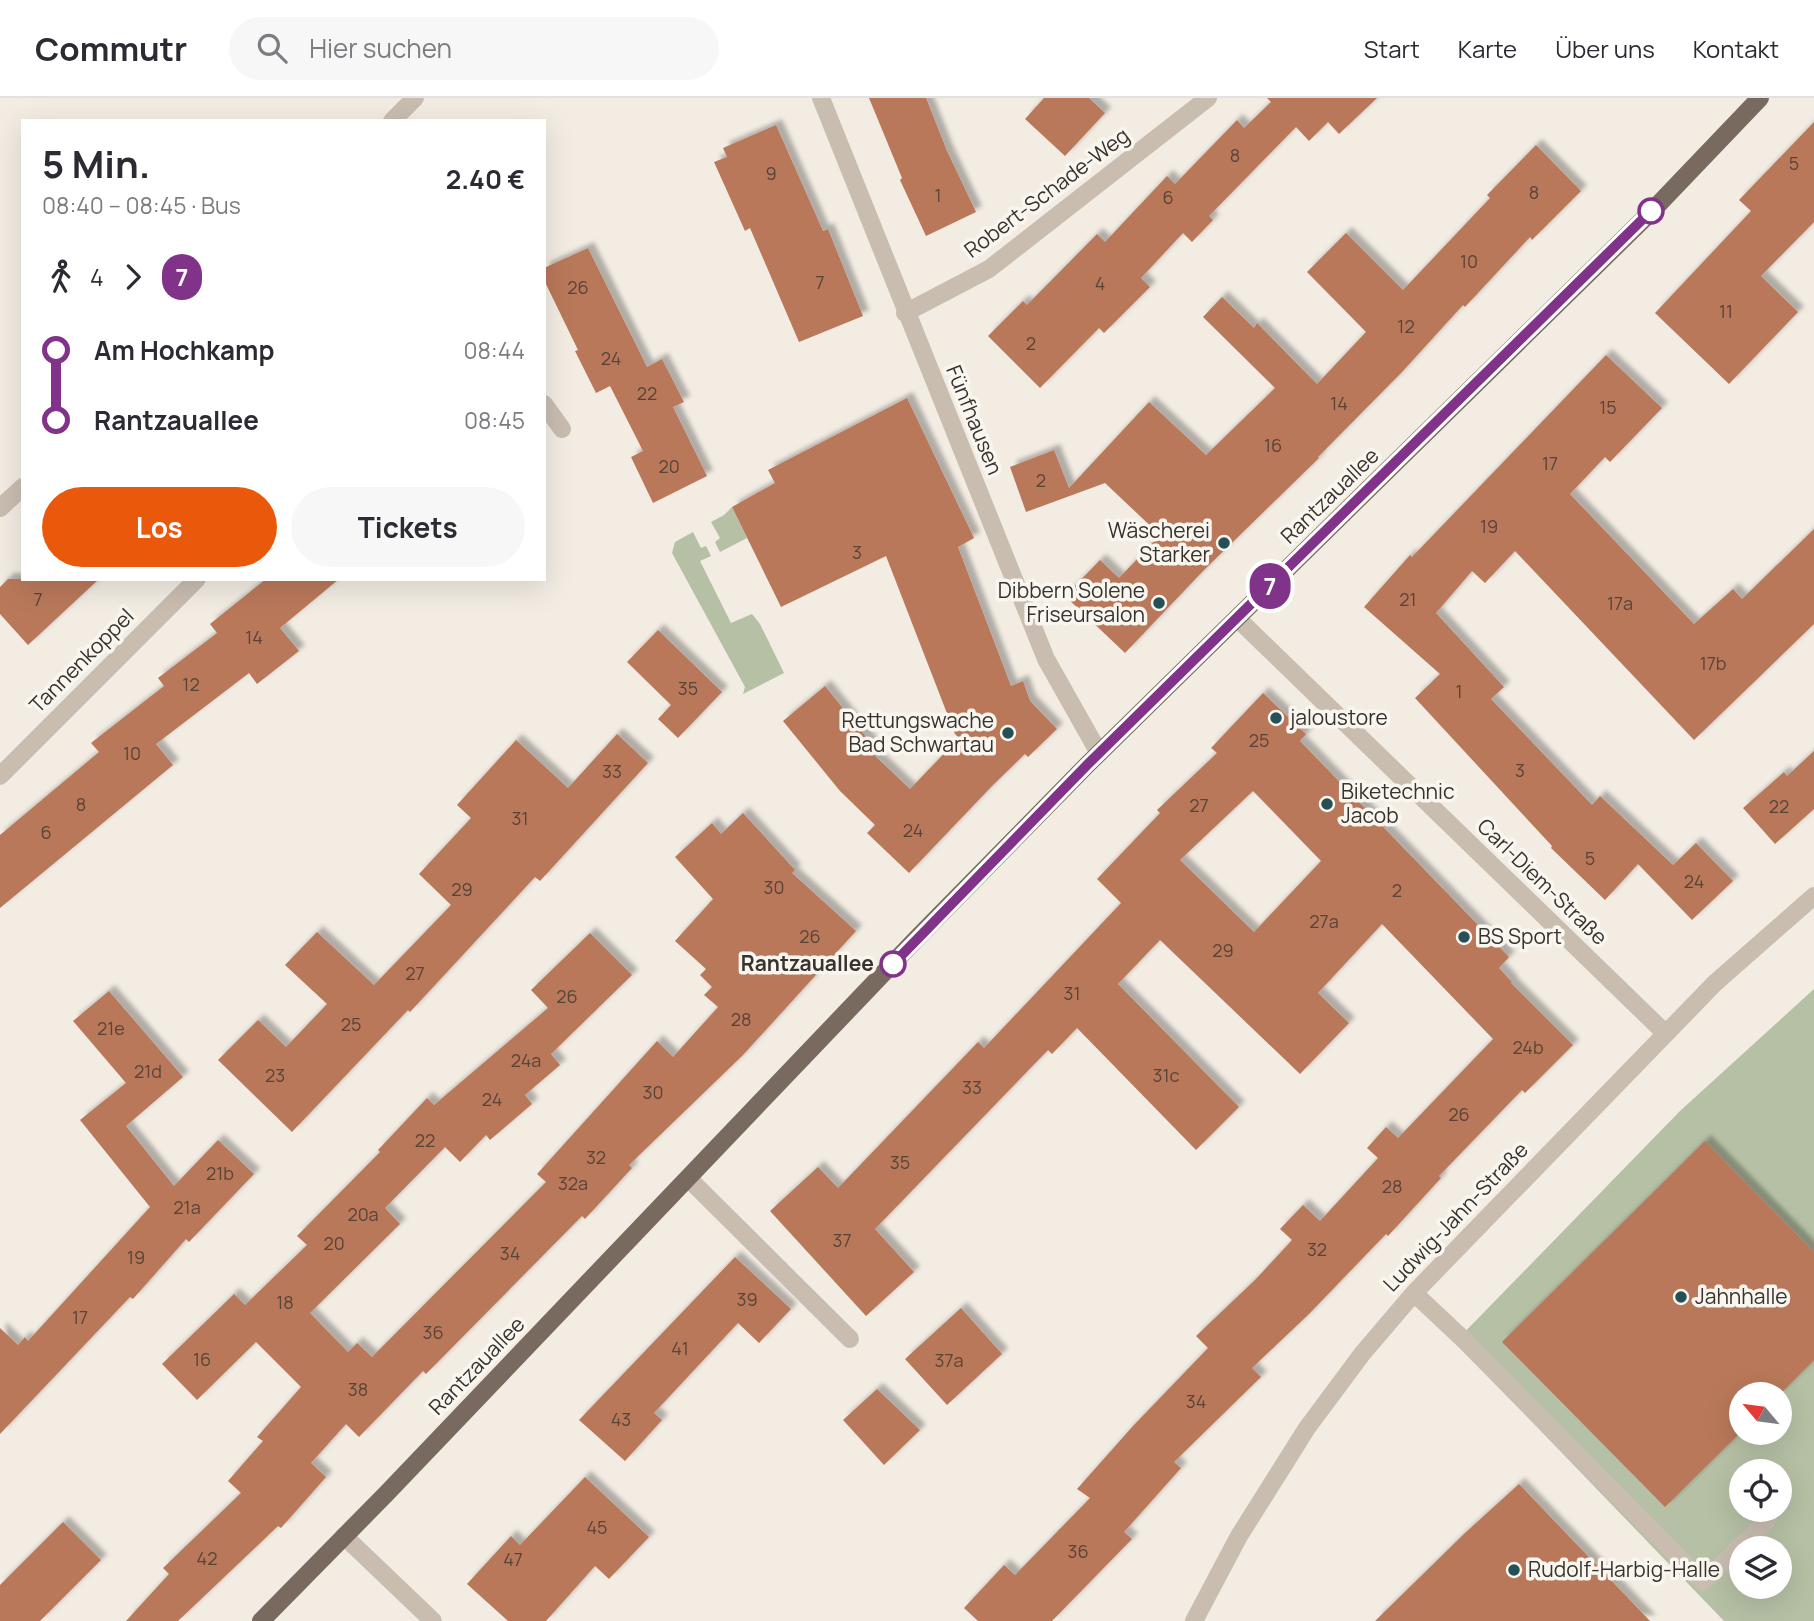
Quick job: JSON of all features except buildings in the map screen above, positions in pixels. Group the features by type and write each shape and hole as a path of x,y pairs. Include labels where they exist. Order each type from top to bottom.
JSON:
{"main road":[{"name":"Rantzauallee","path":"261,1621 1099,752 1642,220 1760,98"}],"street":[{"path":"394,119 415,98"},
{"name":"Fünfhausen","path":"821,98 1045,659 1099,752"},
{"name":"Robert-Schade-Weg","path":"905,313 989,269 1208,98"},
{"path":"546,407 562,429"},
{"path":"0,508 21,489"},
{"name":"Tannenkoppel","path":"0,776 195,581"},
{"name":"Carl-Diem-Straße","path":"1237,618 1665,1033"},
{"name":"Ludwig-Jahn-Straße","path":"1195,1621 1239,1536 1307,1428 1362,1354 1413,1293 1715,982 1814,896"},
{"path":"688,1178 850,1339"},
{"path":"1413,1293 1464,1340 1703,1582 1766,1522"},
{"path":"344,1536 433,1621"}],"green space":[{"path":"732,507 747,538 720,552 715,542 720,538 711,522"},
{"path":"693,532 701,548 706,546 711,556 700,561 731,623 752,614 760,624 784,673 743,694 745,687 672,553 675,542"},
{"path":"1814,989 1814,1621 1724,1621 1455,1342 1680,1111"}],"bus line":[{"name":"7","path":"893,964 1088,764 1651,211"}],"place":[{"name":"Wäscherei Starker","path":"1224,543"},
{"name":"Dibbern Solene Friseursalon","path":"1159,603"},
{"name":"jaloustore","path":"1276,718"},
{"name":"Rettungswache Bad Schwartau","path":"1008,733"},
{"name":"Biketechnic Jacob","path":"1327,804"},
{"name":"BS Sport","path":"1464,937"},
{"name":"Rantzauallee","path":"893,964"},
{"name":"Jahnhalle","path":"1681,1297"},
{"name":"Rudolf-Harbig-Halle","path":"1514,1570"}]}
